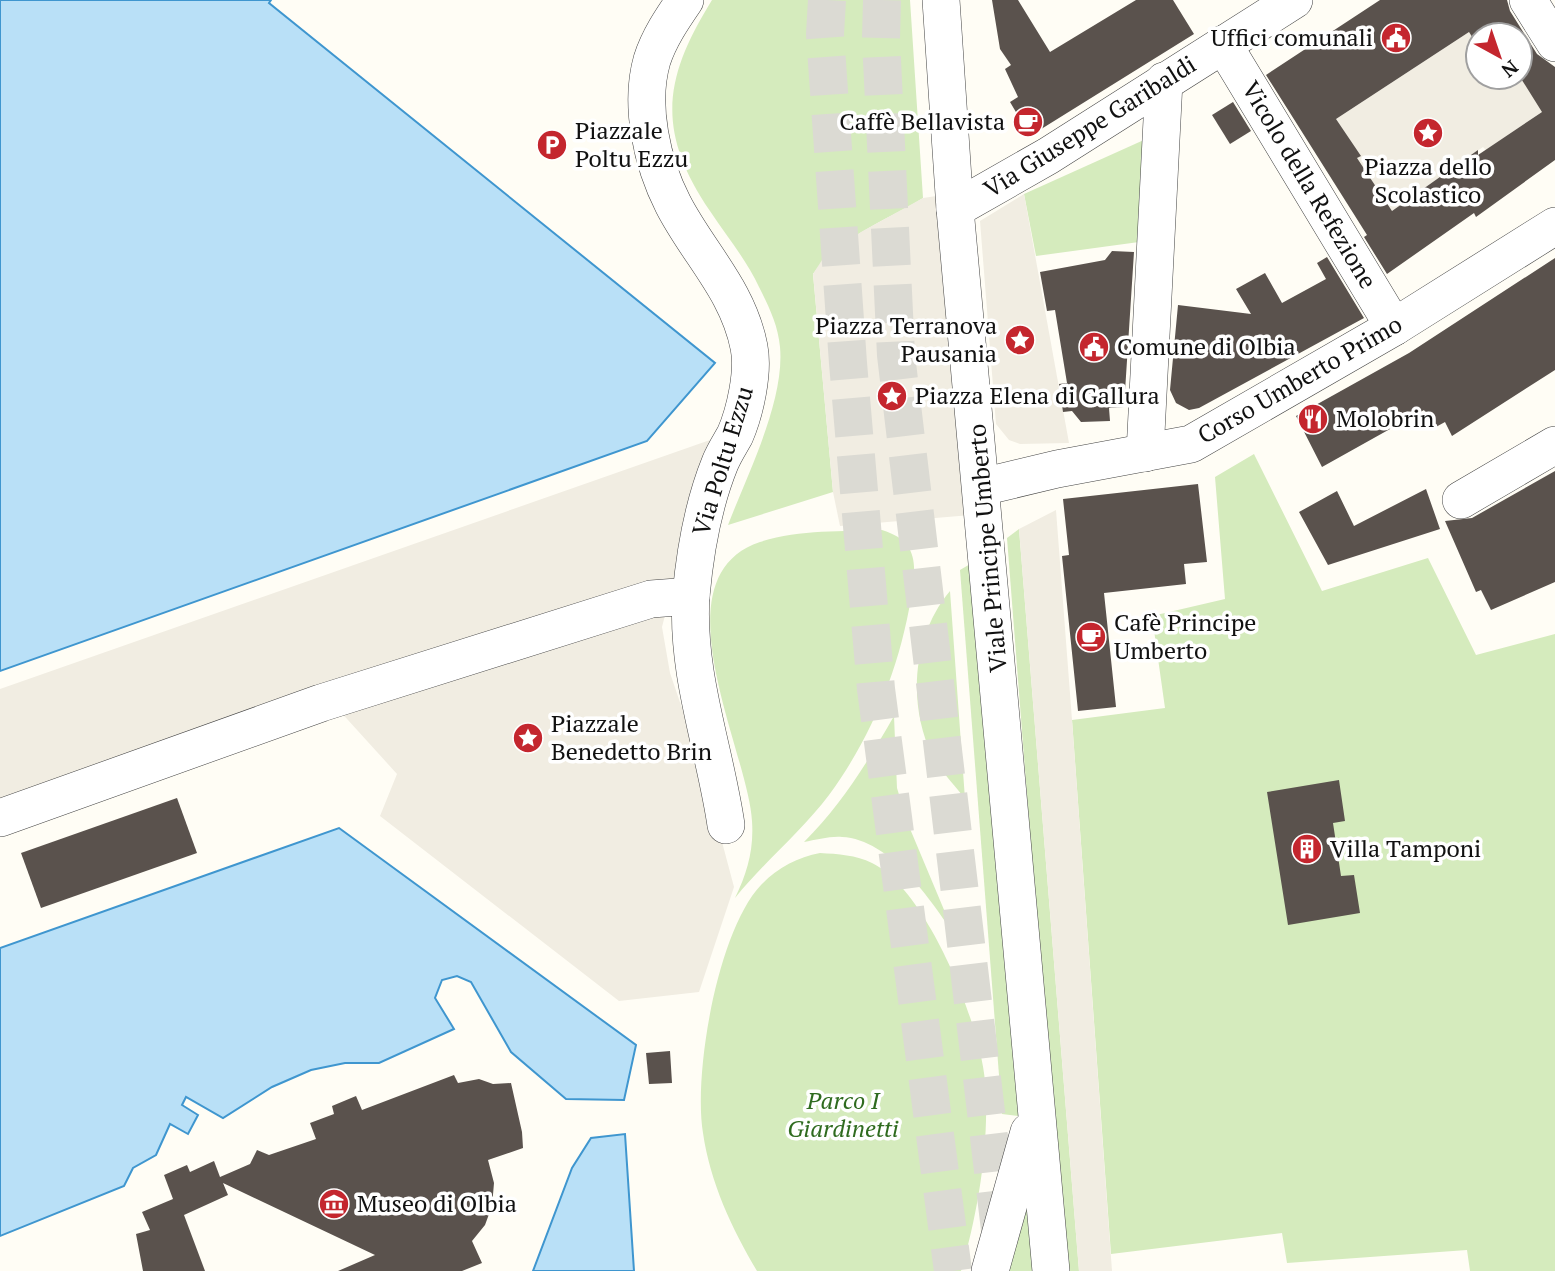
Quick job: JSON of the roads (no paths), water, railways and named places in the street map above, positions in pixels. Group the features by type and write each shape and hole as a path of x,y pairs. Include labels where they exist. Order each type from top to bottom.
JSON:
{"street":[{"name":"Via Poltu Ezzu","path":"685,0 659,42 651,62 647,94 649,125 673,203 734,300 750,351 747,389 736,433 720,462 699,529 691,596 691,650 726,825"},
{"name":"Viale Principe Umberto","path":"941,0 956,209 1051,1271"},
{"name":"Via Giuseppe Garibaldi","path":"956,209 1048,156 1294,0"},
{"path":"1528,0 1555,43"},
{"name":"Vicolo della Refezione","path":"1223,44 1394,327"},
{"path":"1145,453 1164,81"},
{"name":"Corso Umberto Primo","path":"982,487 1057,469 1191,444 1394,327 1554,230"},
{"path":"1461,500 1555,445"},
{"path":"0,818 321,703 651,599 691,596"},
{"name":"Viale Principe Umberto","path":"990,1271 1021,1166 1037,1097"}],"water":[{"path":"0,0 271,0 269,3 715,363 647,441 0,671"},
{"path":"339,828 636,1045 624,1100 566,1099 511,1052 471,982 457,976 442,980 435,998 454,1029 379,1063 345,1063 311,1070 272,1087 223,1118 186,1097 182,1105 198,1115 188,1134 170,1124 156,1155 133,1168 124,1186 0,1236 0,948"},
{"path":"625,1134 634,1271 533,1271 572,1168 591,1138"}],"tunnel":[{"path":"827,0 825,34 848,363 876,689 953,1271"},
{"path":"882,0 881,39 896,355 1001,1238"}],"place":[{"name":"Uffici comunali","path":"1396,38"},
{"name":"Caffè Bellavista","path":"1028,122"},
{"name":"Piazza dello Scolastico","path":"1428,133"},
{"name":"Piazzale Poltu Ezzu","path":"552,145"},
{"name":"Piazza Terranova Pausania","path":"1020,340"},
{"name":"Comune di Olbia","path":"1094,347"},
{"name":"Piazza Elena di Gallura","path":"892,396"},
{"name":"Molobrin","path":"1313,419"},
{"name":"Cafè Principe Umberto","path":"1091,637"},
{"name":"Piazzale Benedetto Brin","path":"528,738"},
{"name":"Villa Tamponi","path":"1307,849"},
{"name":"Museo di Olbia","path":"334,1204"}],"park label":[{"name":"Parco I Giardinetti","path":"843,1115"}]}
